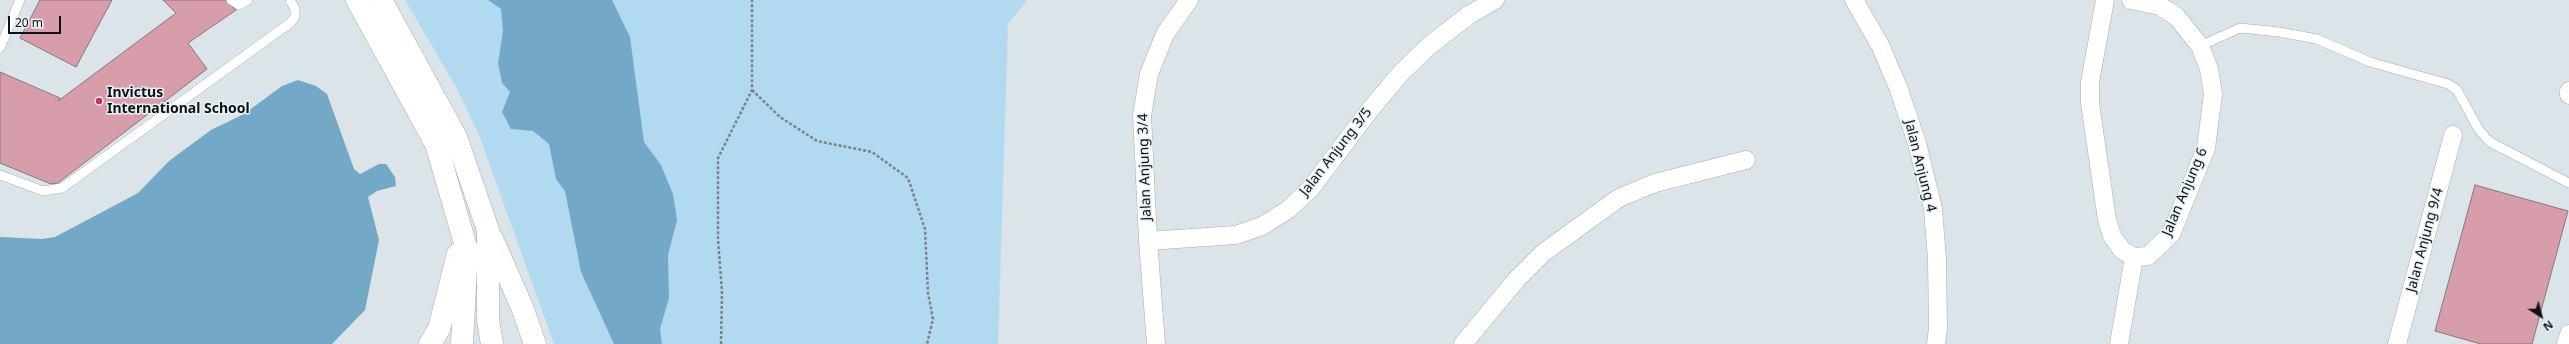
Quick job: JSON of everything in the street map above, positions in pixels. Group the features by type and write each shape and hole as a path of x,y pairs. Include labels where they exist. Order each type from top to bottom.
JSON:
{"street":[{"path":"356,0 436,144 467,250 462,344"},
{"path":"381,0 456,137 488,230 522,306 535,344"},
{"name":"Jalan Anjung 3/4","path":"1156,344 1148,241 1142,115 1149,74 1165,34 1189,0"},
{"name":"Jalan Anjung 3/5","path":"1148,241 1236,235 1262,226 1289,209 1311,188 1369,111 1400,74 1430,45 1469,15 1495,0"},
{"path":"2105,0 2090,82 2090,103 2107,220 2112,236 2122,250 2134,257 2119,344"},
{"name":"Jalan Anjung 6","path":"2131,0 2160,6 2176,16 2200,46 2209,69 2213,94 2212,120 2206,148 2171,234 2148,256 2134,257"},
{"name":"Jalan Anjung 4","path":"1860,2 1898,87 1917,143 1933,209 1937,259 1938,328 1936,344"},
{"path":"2569,90 2569,95"},
{"name":"Jalan Anjung 9/4","path":"2397,344 2453,135"},
{"path":"1463,344 1517,280 1543,253 1619,198 1655,183 1746,160"},
{"path":"488,230 488,320 492,344"},
{"path":"430,344 439,329 463,234"},
{"path":"2566,344 2569,334"}],"lane":[{"path":"0,48 20,0"},
{"path":"231,0 239,5 248,0"},
{"path":"0,175 43,191 62,188 290,23 295,17 295,9 290,0"},
{"path":"2200,46 2240,28 2279,32 2317,39 2370,62 2448,84 2457,90 2479,130 2490,142 2569,183"}],"path":[{"path":"721,344 722,292 718,239 718,158 752,90 752,0"},
{"path":"752,90 780,117 818,141 872,152 908,178 925,229 928,293 933,319 927,344"}],"shaded area":[{"path":"405,0 1027,0 1008,24 998,344 554,344 479,135 456,87"},
{"path":"488,0 612,0 630,37 644,142 661,165 673,194 677,220 668,255 669,298 660,329 662,344 614,344 581,272 565,191 556,179 549,144 533,131 511,129 502,112 510,92 502,83 498,63 503,31 501,9"},
{"path":"298,80 316,86 327,94 354,169 360,174 379,164 386,164 395,177 396,186 377,191 368,197 379,240 365,310 332,344 0,344 0,237 42,239 55,237 138,193 169,161 211,130 244,114 282,86"}],"building":[{"path":"40,0 112,0 76,67 20,38"},
{"path":"163,0 225,0 236,10 188,43 207,69 58,183 51,184 0,163 0,72 60,98 58,101 176,13"},
{"path":"2475,185 2568,211 2532,344 2481,344 2435,331"}],"place":[{"name":"Invictus International School","path":"99,101"}]}
